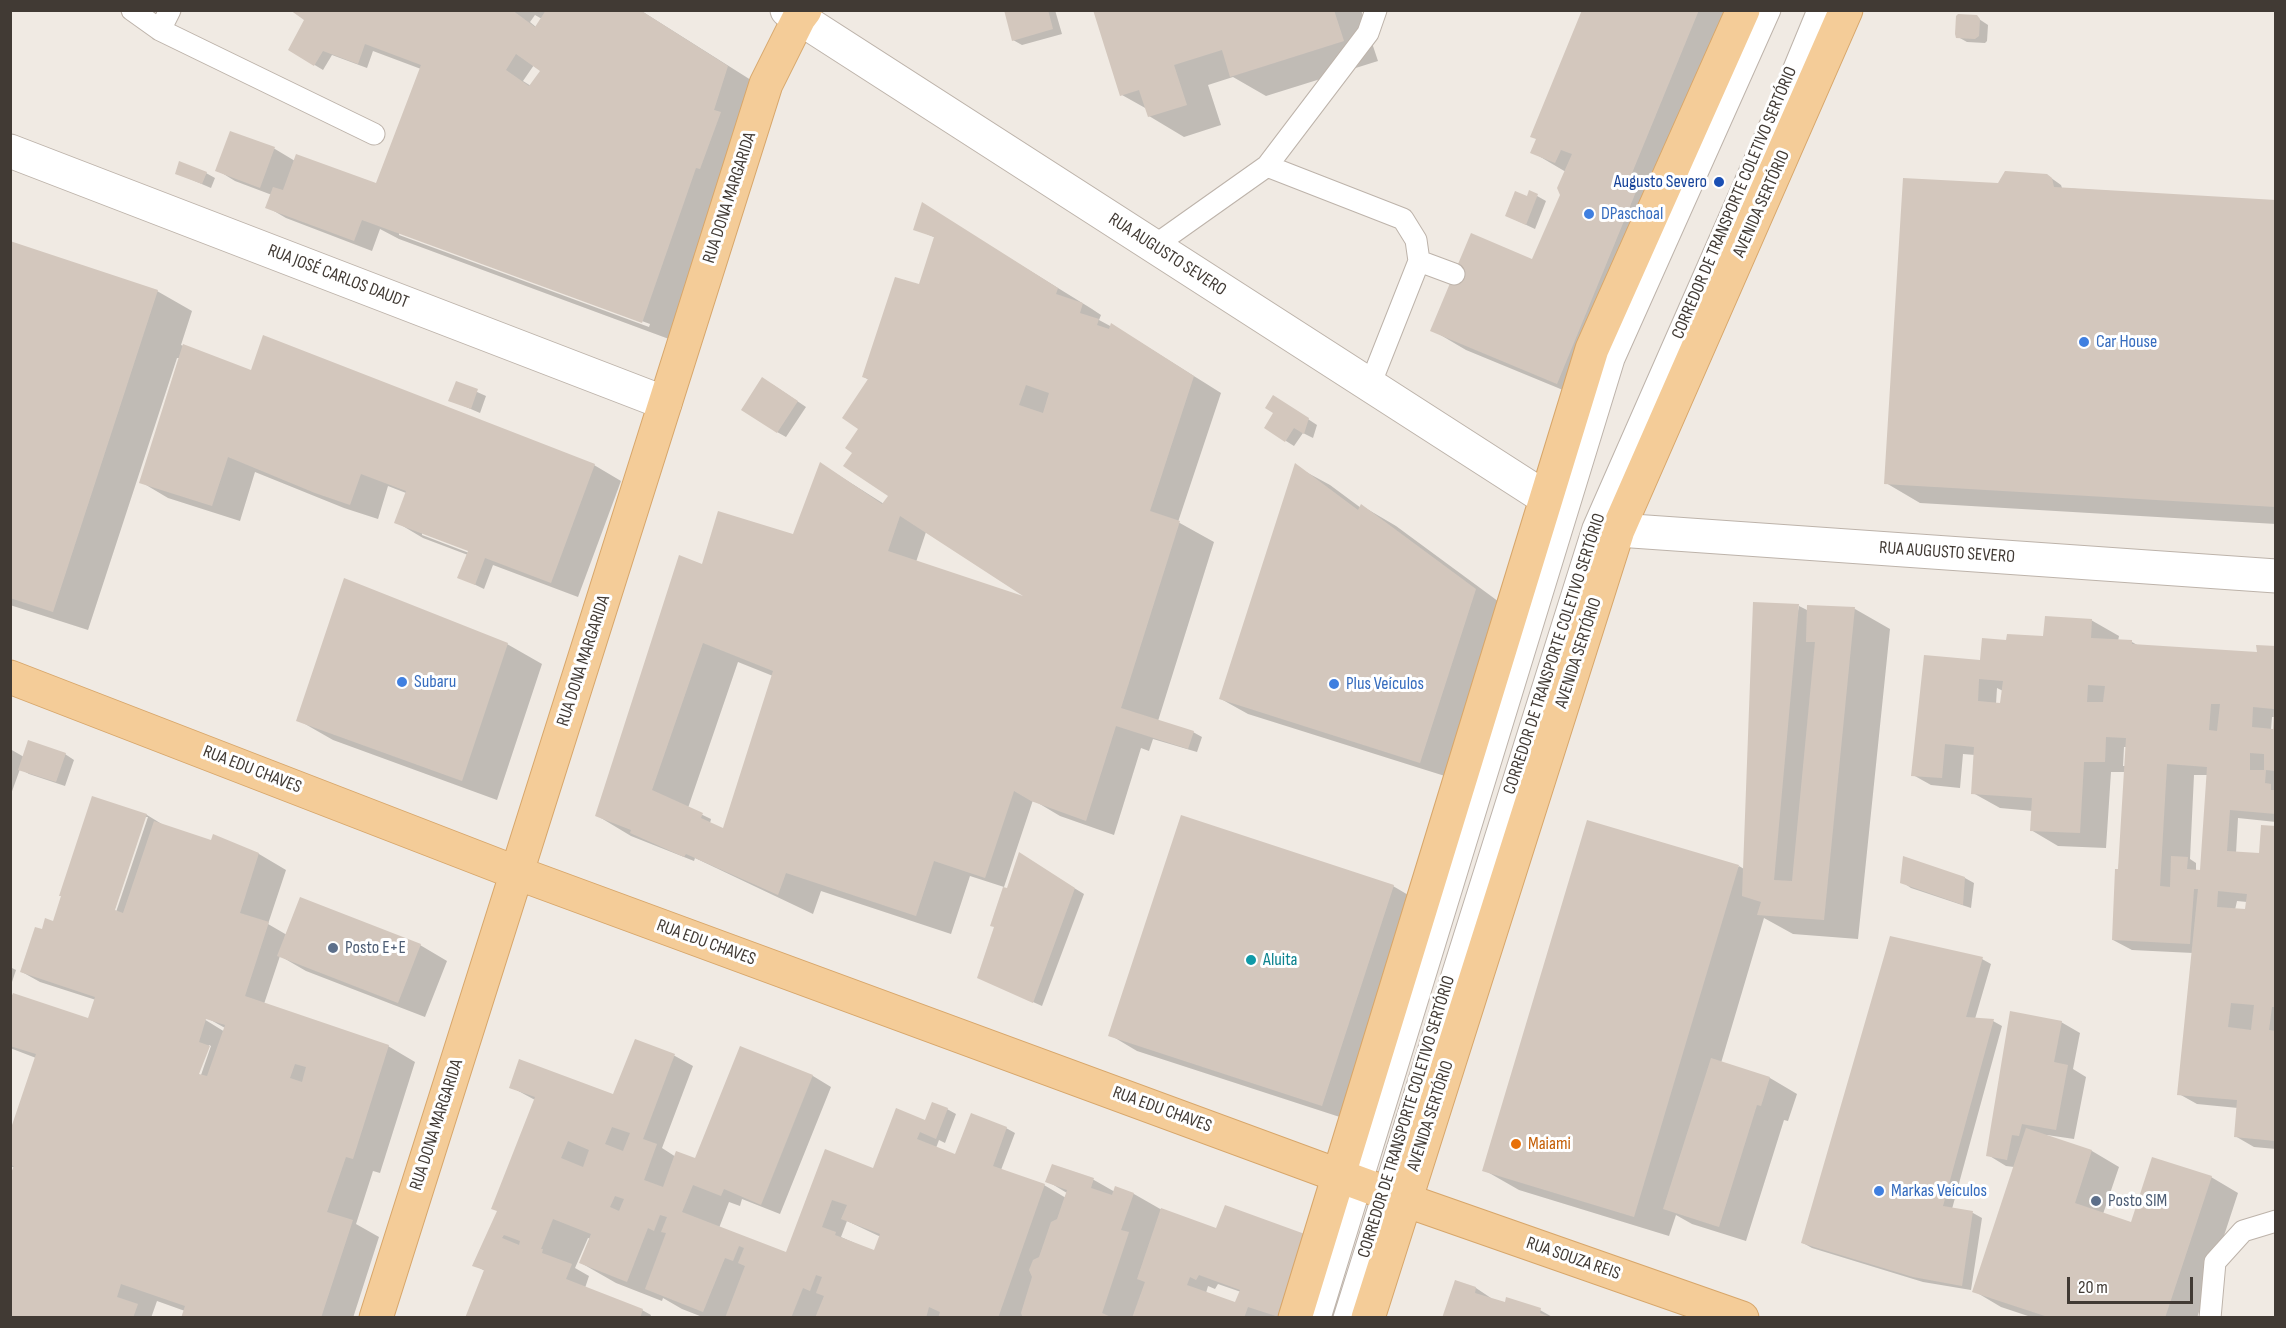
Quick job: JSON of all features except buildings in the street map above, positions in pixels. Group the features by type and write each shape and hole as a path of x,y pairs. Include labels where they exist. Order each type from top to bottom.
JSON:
{"main road":[{"name":"AVENIDA SERTÓRIO","path":"1368,1317 1372,1188 1557,506 1592,349 1593,324 1743,10"},
{"name":"AVENIDA SERTÓRIO","path":"1295,1317 1372,1188 1606,529 1846,10"},
{"name":"RUA DONA MARGARIDA","path":"376,1317 766,84 797,13"},
{"name":"RUA EDU CHAVES","path":"10,677 517,873 1372,1188"},
{"name":"RUA SOUZA REIS","path":"1372,1188 1742,1317"}],"street":[{"name":"RUA AUGUSTO SEVERO","path":"797,13 1557,506"},
{"name":"RUA JOSÉ CARLOS DAUDT","path":"10,151 665,403"},
{"name":"RUA AUGUSTO SEVERO","path":"1606,529 2276,576"}],"lane":[{"path":"132,10 160,30 374,134"},
{"path":"160,30 170,10"},
{"path":"1154,246 1267,166 1368,33 1376,10"},
{"name":"CORREDOR DE TRANSPORTE COLETIVO SERTÓRIO","path":"1557,506 1614,358 1770,10"},
{"name":"CORREDOR DE TRANSPORTE COLETIVO SERTÓRIO","path":"1606,529 1818,10"},
{"path":"1267,166 1403,219 1416,240 1419,261 1370,385"},
{"path":"1419,261 1454,274"},
{"name":"CORREDOR DE TRANSPORTE COLETIVO SERTÓRIO","path":"1320,1317 1372,1188"},
{"name":"CORREDOR DE TRANSPORTE COLETIVO SERTÓRIO","path":"1344,1317 1372,1188"},
{"path":"2210,1317 2215,1262 2243,1231 2276,1221"}],"place":[{"name":"Augusto Severo","path":"1719,182"},
{"name":"DPaschoal","path":"1589,214"},
{"name":"Car House","path":"2084,342"},
{"name":"Subaru","path":"402,682"},
{"name":"Plus Veículos","path":"1334,684"},
{"name":"Posto E+E","path":"333,948"},
{"name":"Aluita","path":"1251,960"},
{"name":"Maiami","path":"1516,1144"},
{"name":"Markas Veículos","path":"1879,1191"},
{"name":"Posto SIM","path":"2096,1201"}]}
